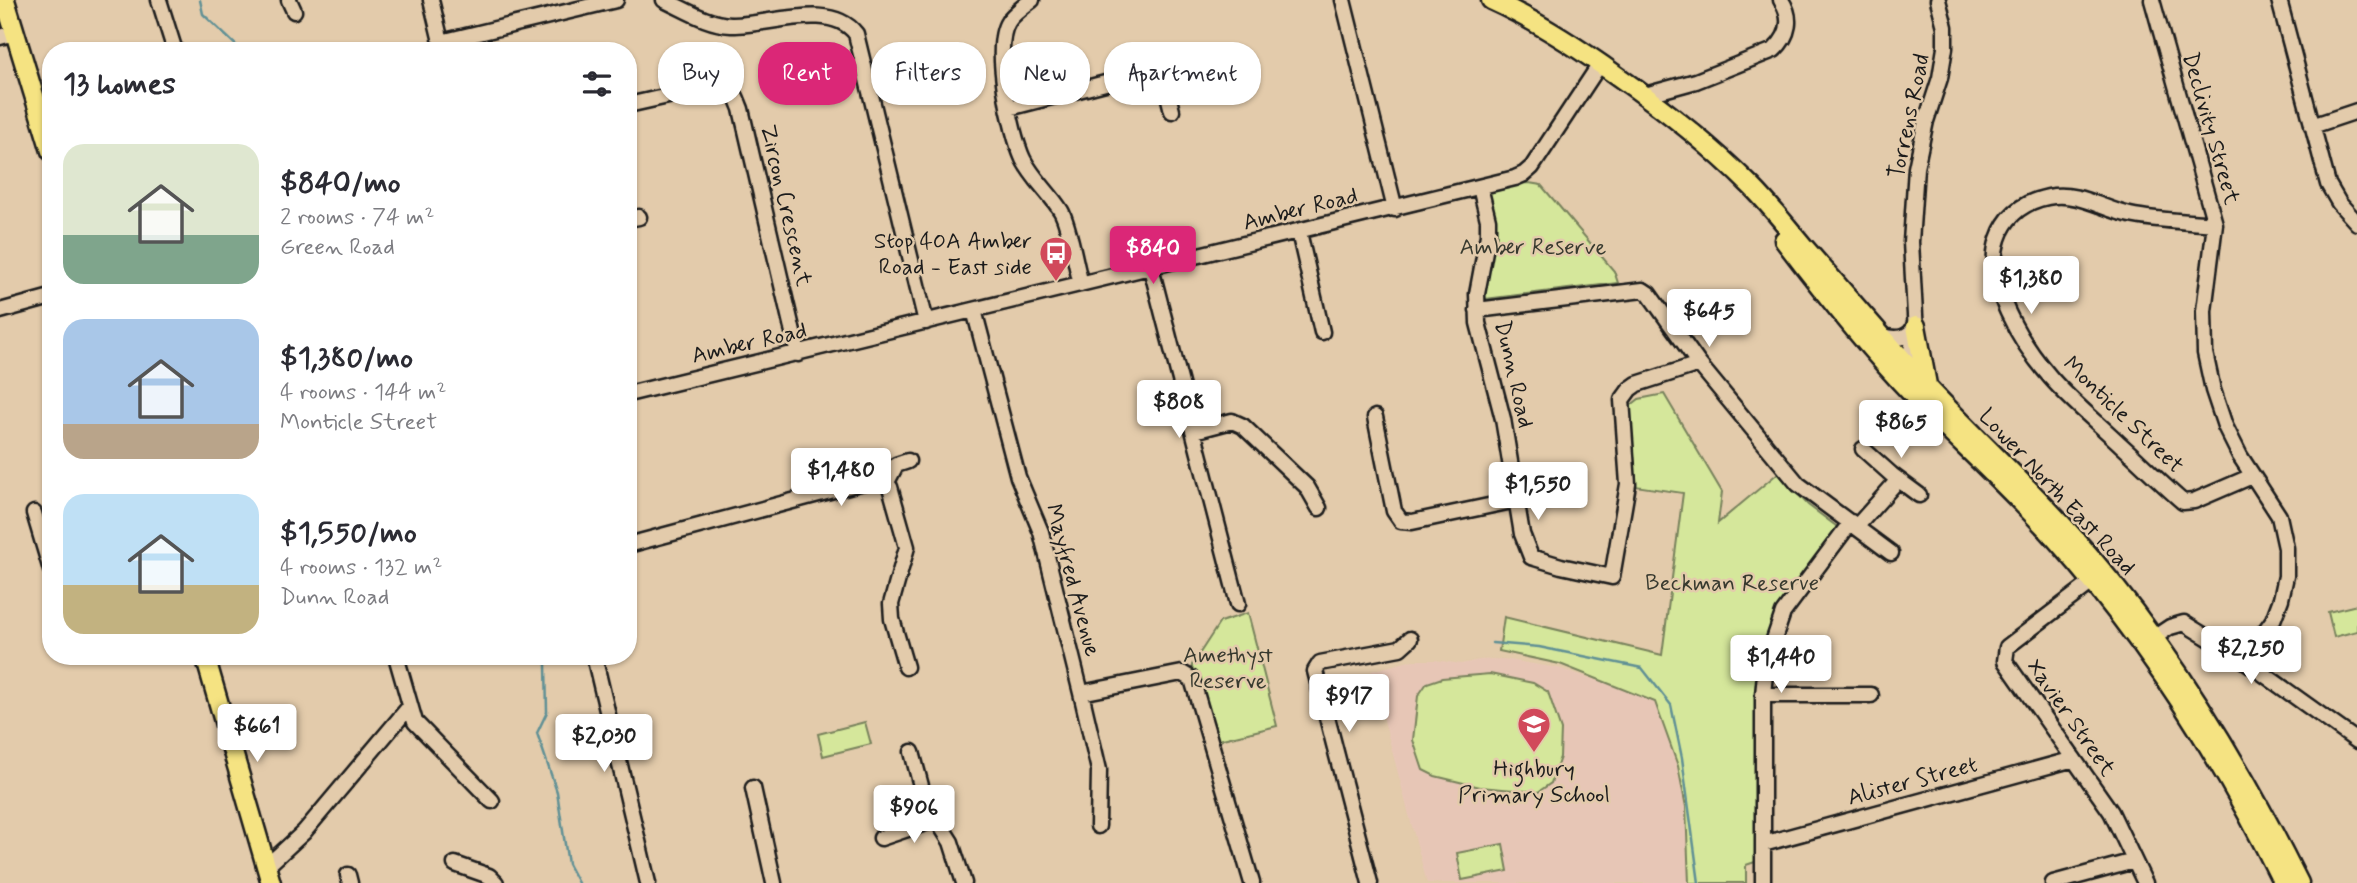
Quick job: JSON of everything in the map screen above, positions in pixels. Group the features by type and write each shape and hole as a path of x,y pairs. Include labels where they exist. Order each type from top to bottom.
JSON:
{"main road":[{"path":"5,0 7,35 42,127"},
{"name":"Lower North East Road","path":"1491,0 1556,34 1669,112 1715,151 1755,190 1883,336 1899,367 2055,537 2098,578"},
{"name":"Lower North East Road","path":"1669,112 1780,234 1850,326 1899,367 1927,386 2065,527 2098,578 2241,772 2299,883"},
{"path":"1916,327 1927,386"},
{"name":"Lower North East Road","path":"2147,642 2263,842 2283,883"},
{"path":"208,665 268,875"}],"street":[{"path":"159,0 172,42"},
{"path":"430,0 441,42"},
{"path":"664,0 705,20 731,25 811,15 840,19 848,23 856,34 926,322"},
{"path":"1032,0 1007,22 1001,42 1002,68 1009,108 1023,158 1037,181 1062,212 1081,284"},
{"path":"1343,0 1395,209"},
{"path":"1645,95 1696,81 1774,50 1787,32 1789,19 1781,0"},
{"name":"Torrens Road","path":"1899,367 1913,347 1916,327 1911,242 1916,168 1926,121 1940,78 1945,48 1945,27 1938,0"},
{"name":"Declivity Street","path":"2152,0 2215,224 2204,311 2205,353 2213,390 2225,426 2252,476 2279,516 2286,548 2286,576 2281,599 2273,620 2244,660"},
{"path":"2278,0 2328,184 2344,210 2357,223"},
{"path":"457,42 611,1"},
{"name":"Amber Road","path":"637,392 1515,178 1532,167 1600,64"},
{"path":"1009,108 1144,73 1157,74 1166,87 1172,111"},
{"name":"Zircon Crescent","path":"637,103 713,86 725,86 735,92 799,354"},
{"path":"2312,127 2357,111"},
{"name":"Dunn Road","path":"1480,187 1488,220 1488,235 1477,293 1477,310 1503,419 1522,534 1531,557 1554,565 1612,577 1628,484 1622,400 1630,388 1637,384 1699,365"},
{"name":"Monticle Street","path":"2215,224 2133,216 2087,200 2048,197 2018,209 2007,219 1995,247 1993,265 2005,307 2050,377 2183,502 2194,501 2252,476"},
{"path":"1299,232 1322,332"},
{"path":"1152,268 1238,604"},
{"path":"1477,310 1643,290 1649,294 1699,365 1798,484 1891,553"},
{"path":"0,311 42,299"},
{"name":"Mayfred Avenue","path":"974,310 1018,477 1041,531 1081,693 1099,770 1098,826"},
{"path":"1883,336 1895,339 1904,337 1916,327"},
{"path":"1375,417 1394,511 1401,521 1412,522 1517,500"},
{"path":"1195,431 1232,421 1243,426 1307,487 1319,508"},
{"path":"1863,449 1919,495"},
{"path":"886,484 896,465 908,461"},
{"path":"637,543 871,480 882,481 890,487 906,547 891,604 892,619 906,667"},
{"path":"1763,883 1763,695 1766,663 1783,613 1854,524 1898,480"},
{"path":"34,513 42,540"},
{"name":"Xavier Street","path":"2098,578 2007,647 2006,661 2111,812 2145,883"},
{"path":"2147,642 2166,629 2184,623 2244,660 2357,741"},
{"path":"1370,883 1315,671 1320,663 1400,648 1410,639"},
{"path":"399,665 415,722 492,801"},
{"path":"596,665 648,883"},
{"path":"1081,693 1182,673 1192,679 1252,883"},
{"path":"1763,695 1871,695"},
{"path":"268,875 410,706"},
{"path":"912,752 925,800 951,842 964,883"},
{"name":"Alister Street","path":"1763,844 2074,760"},
{"path":"753,788 774,883"},
{"path":"881,838 937,819"},
{"path":"2053,883 2134,861"},
{"path":"455,864 489,876 496,883"}],"shaded area":[{"name":"Highbury Primary School","path":"1503,659 1558,668 1663,701 1686,807 1689,883 1427,883 1371,671 1413,660 1461,664"}],"green space":[{"name":"Amber Reserve","path":"1491,185 1541,185 1614,271 1618,283 1485,299 1477,294 1482,272 1483,199"},
{"name":"Beckman Reserve","path":"1664,394 1722,492 1718,523 1778,473 1808,505 1840,529 1783,613 1756,677 1755,862 1746,865 1746,883 1689,883 1686,807 1678,766 1655,702 1560,664 1499,651 1504,617 1662,655 1683,493 1635,486 1630,406 1639,399"},
{"path":"2357,605 2357,631 2334,637 2328,612"},
{"name":"Amethyst Reserve","path":"1248,613 1277,726 1214,741 1192,679 1192,665 1220,622"},
{"path":"1490,674 1533,683 1548,692 1561,730 1560,757 1551,783 1538,792 1480,787 1435,776 1423,770 1413,740 1418,696 1427,683 1442,678"},
{"path":"865,722 871,744 823,756 818,734"},
{"path":"1503,844 1508,871 1462,880 1457,853"}],"waterway":[{"path":"200,0 203,14 233,42"},
{"path":"1492,643 1539,647 1642,668 1671,705 1682,758 1699,883"},
{"path":"546,665 547,712 537,733 557,792 568,864 578,883"}],"place":[{"name":"Stop 40A Amber Road - East side","path":"1056,283"},
{"name":"Highbury Primary School","path":"1534,754"}]}
